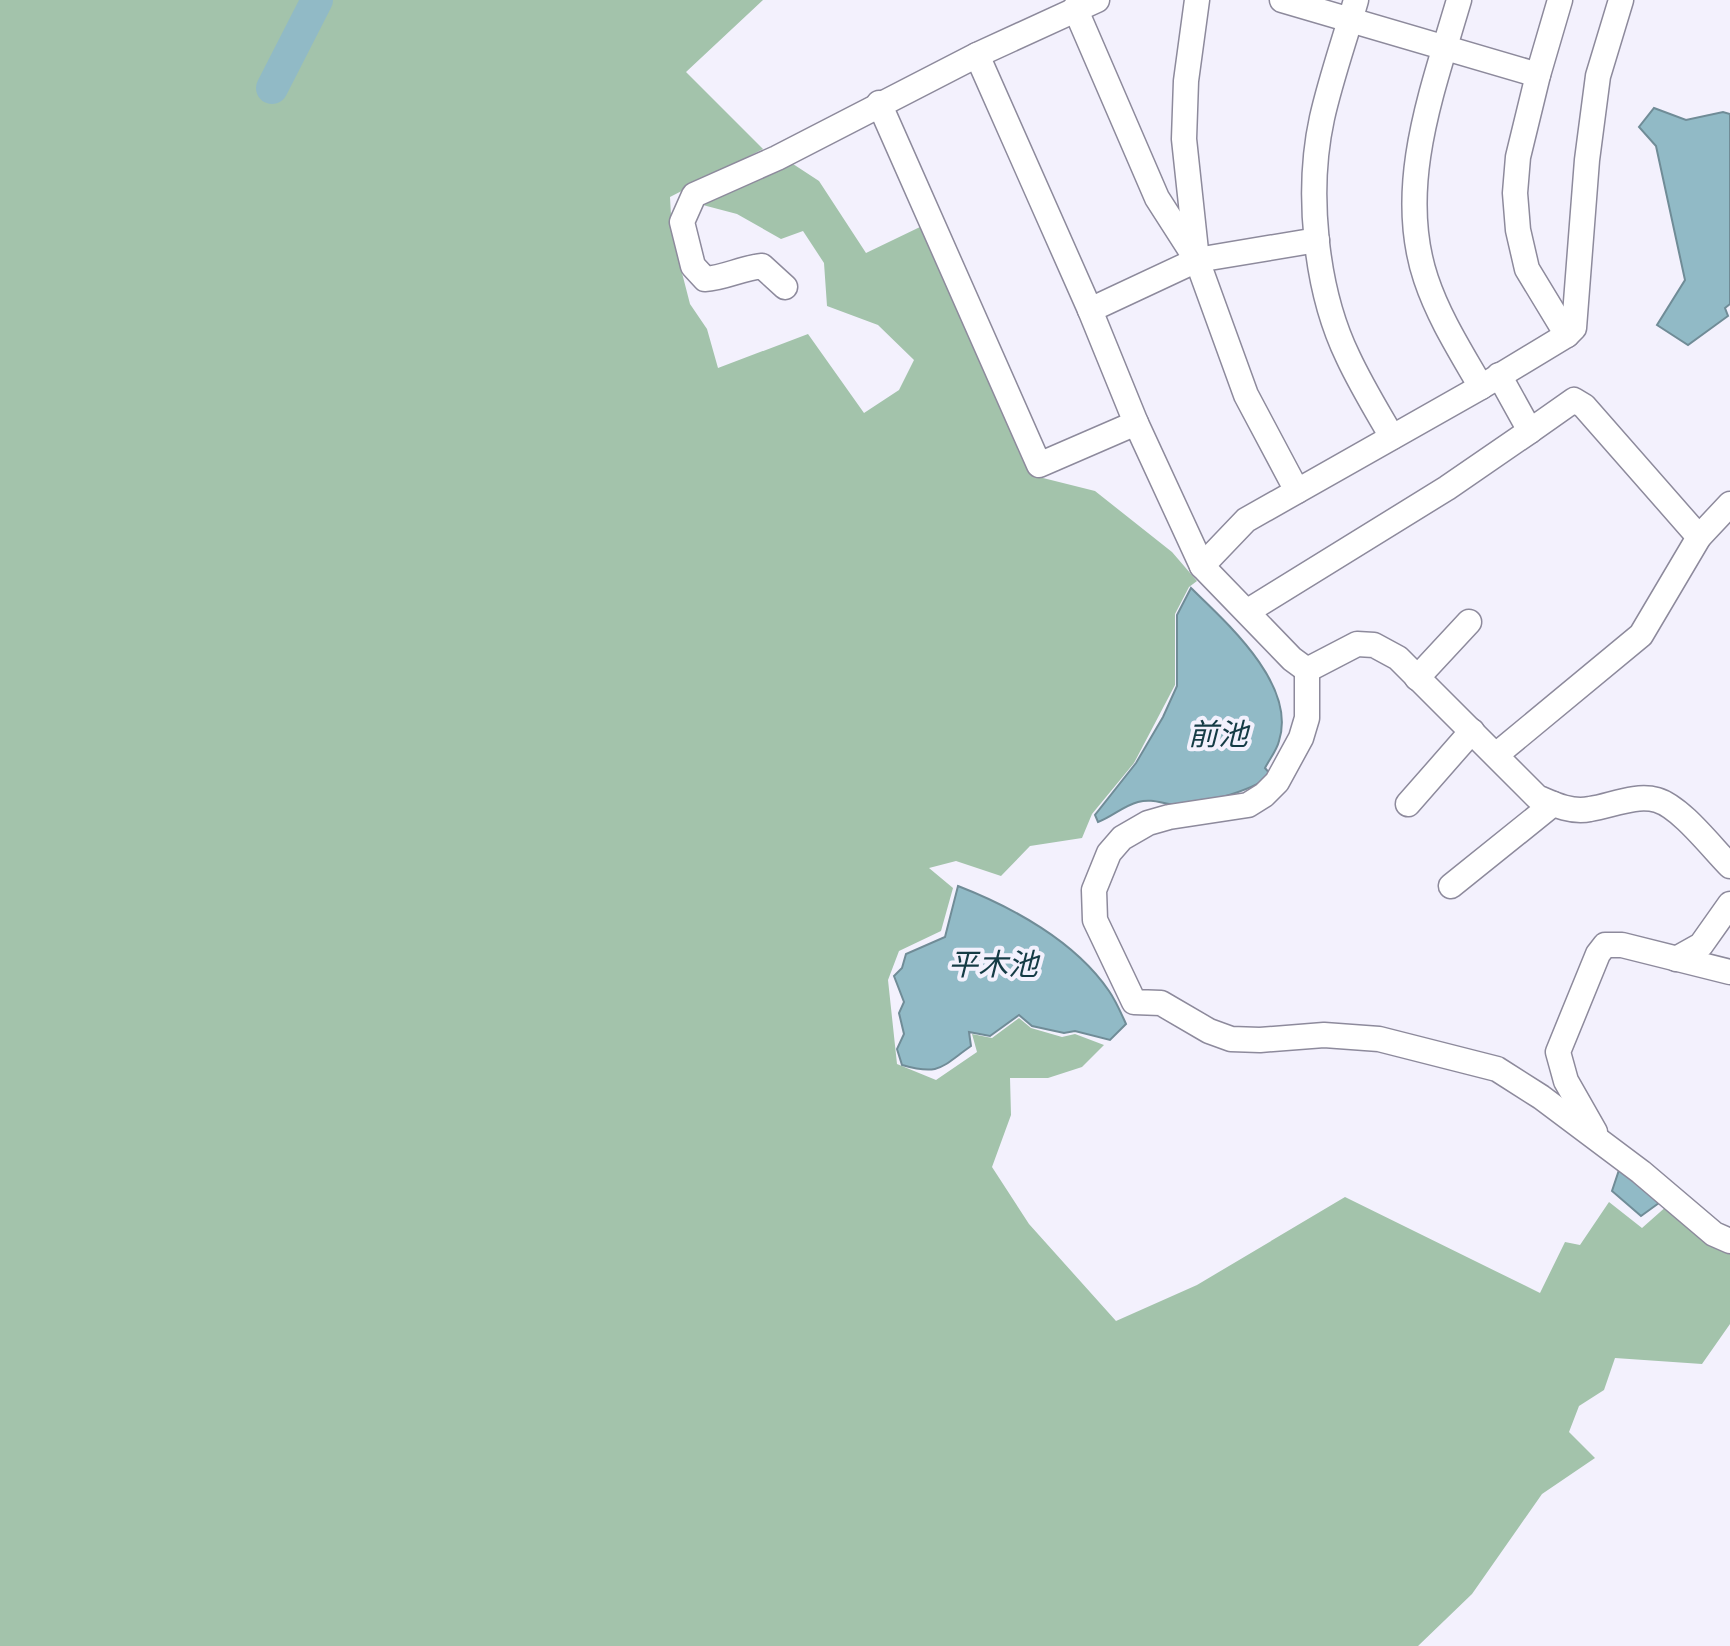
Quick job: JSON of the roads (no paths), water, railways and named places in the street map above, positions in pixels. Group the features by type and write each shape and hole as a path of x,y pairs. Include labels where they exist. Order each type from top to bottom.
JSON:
{"street":[{"path":"1197,0 1186,81 1184,139 1197,260"},
{"path":"1282,0 1353,10 1445,48 1538,75"},
{"path":"1459,0 1415,166 1413,222 1425,277 1441,317 1530,431"},
{"path":"1560,0 1518,157 1515,193 1518,230 1527,269 1567,335"},
{"path":"1202,566 1246,520 1490,381 1574,328 1587,160 1598,76 1621,0"},
{"path":"785,287 762,266 746,267 705,279 693,266 682,222 694,195 777,158 879,103 1086,4 1157,198 1197,260 1246,395 1297,491"},
{"path":"1353,10 1322,119 1315,175 1317,240 1325,291 1347,356 1392,437"},
{"path":"977,55 1090,310 1136,423 1202,566 1292,659 1307,670"},
{"path":"879,103 1039,465 1136,423"},
{"path":"1090,310 1197,260 1317,240"},
{"path":"1248,611 1447,488 1574,400 1584,406 1699,537"},
{"path":"1496,755 1641,635 1699,537 1730,504"},
{"path":"1417,678 1469,622"},
{"path":"1307,670 1357,644 1374,645 1398,658 1537,797 1553,804 1587,810 1617,802 1656,800 1673,808 1730,866"},
{"path":"1307,670 1307,718 1301,738 1277,782 1264,795 1248,805 1148,823 1122,838 1109,853 1094,890 1095,920 1134,1002 1161,1003 1209,1031 1231,1039 1324,1035 1379,1039 1497,1069 1600,1141 1714,1234 1730,1241"},
{"path":"1408,804 1472,731"},
{"path":"1451,886 1553,804"},
{"path":"1676,959 1701,945 1730,904"},
{"path":"1600,1141 1566,1081 1558,1052 1598,954 1605,945 1622,945 1730,972"}],"water":[{"path":"1654,108 1686,120 1723,112 1730,114 1730,304 1725,308 1728,316 1688,345 1657,325 1685,280 1656,146 1639,127"},
{"name":"前池","path":"1191,588 1255,657 1269,677 1278,698 1282,720 1279,741 1265,768 1271,775 1251,787 1207,801 1180,805 1138,802 1098,822 1095,815 1136,763 1177,686 1177,615"},
{"name":"平木池","path":"958,886 1021,915 1061,941 1095,973 1112,995 1126,1024 1110,1040 1075,1031 1064,1033 1032,1026 1019,1015 990,1036 969,1032 971,1046 940,1068 925,1070 902,1065 897,1049 904,1034 899,1013 904,1002 894,976 902,968 906,954 945,937"},
{"path":"1620,1167 1659,1203 1641,1216 1612,1191"}],"waterway":[{"path":"272,88 317,0"}]}
